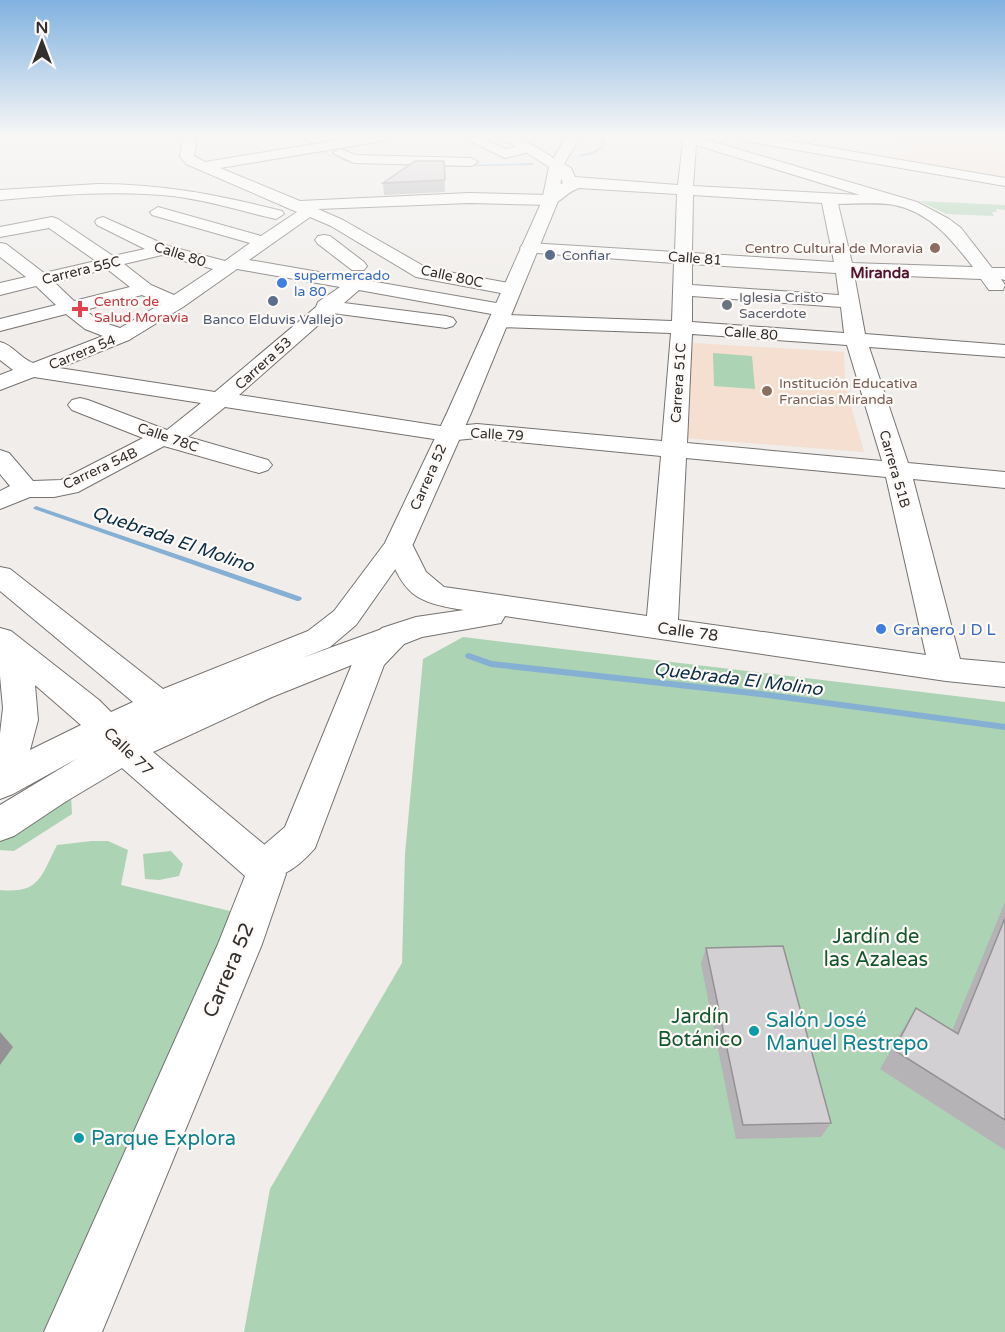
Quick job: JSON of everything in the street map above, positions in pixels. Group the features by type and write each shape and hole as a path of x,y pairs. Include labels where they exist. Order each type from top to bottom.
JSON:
{"street":[{"name":"Calle 80C","path":"225,199 306,210 337,223 422,273 512,289"},
{"path":"279,199 306,210 367,201 430,199"},
{"path":"295,199 306,210"},
{"path":"479,199 547,207"},
{"name":"Carrera 52","path":"115,739 319,639 345,618 399,544 447,434 488,322 512,289 549,199"},
{"path":"508,215 547,207 553,199"},
{"name":"Carrera 51C","path":"662,627 682,327 685,199"},
{"name":"Carrera 51B","path":"829,199 844,268 856,341 898,471 946,669"},
{"path":"840,199 899,200"},
{"path":"896,199 936,218 955,232 984,273 1005,296"},
{"name":"Carrera 54","path":"0,383 122,336 176,303 306,210"},
{"path":"158,212 264,242"},
{"path":"337,223 369,221"},
{"path":"0,232 52,222 144,289 176,303"},
{"name":"Calle 80","path":"103,222 162,250 231,265 329,279 356,275 488,322"},
{"path":"324,240 356,275 392,256"},
{"name":"Calle 81","path":"529,248 844,268 1005,274"},
{"path":"0,249 41,280 92,325 122,336"},
{"name":"Carrera 55C","path":"0,290 162,250"},
{"name":"Carrera 53","path":"167,439 222,401 326,306 356,275"},
{"path":"0,325 144,289"},
{"path":"683,290 849,302"},
{"name":"Calle 80","path":"326,306 488,322 682,327 1005,351"},
{"name":"Calle 79","path":"0,348 18,365 35,371 447,434 477,431 1005,480"},
{"name":"Calle 78C","path":"80,405 167,439 259,465"},
{"name":"Carrera 54B","path":"0,501 26,489 54,489 69,486 167,439"},
{"path":"0,458 26,489"},
{"name":"Calle 78","path":"399,544 411,575 428,592 443,598 662,627 946,669 1005,675"},
{"path":"0,576 169,714"},
{"name":"Carrera 52","path":"169,714 430,624 476,617 546,613"},
{"name":"Carrera 52","path":"73,1332 259,898 266,874 258,863 272,861 285,854 301,836 369,660 393,636"},
{"path":"0,764 14,748 21,706 20,681 4,642"},
{"name":"Calle 77","path":"4,642 87,709 115,739 258,863"},
{"path":"0,784 115,739"},
{"path":"0,825 73,778 115,739"}],"shaded area":[{"name":"Institución Educativa Francias Miranda","path":"694,343 844,352 845,384 864,452 684,438 689,362"}],"green space":[{"path":"919,201 1005,205 1005,210 996,209 997,212 992,212 994,216 946,214"},
{"path":"713,353 752,356 755,389 714,386"},
{"name":"Jardín Botánico","path":"463,637 1005,702 1005,1332 244,1332 270,1189 402,963 405,854 423,659"},
{"path":"71,796 72,814 14,851 0,850 0,840"},
{"name":"Parque Explora","path":"108,841 128,850 121,885 251,916 75,1332 0,1332 0,890 24,889 38,881 57,845"},
{"path":"171,851 183,864 179,876 159,880 145,879 143,854"}],"building":[{"path":"1005,918 1005,1120 894,1050 916,1008 958,1034"},
{"name":"Salón José Manuel Restrepo","path":"783,946 831,1123 743,1125 706,948"}],"waterway":[{"name":"Quebrada El Molino","path":"36,508 299,599"},
{"name":"Quebrada El Molino","path":"469,656 491,664 760,694 1005,727"}],"place":[{"name":"Centro Cultural de Moravia","path":"935,248"},
{"name":"Confiar","path":"550,255"},
{"name":"supermercado la 80","path":"282,283"},
{"name":"Banco Elduvis Vallejo","path":"273,301"},
{"name":"Iglesia Cristo Sacerdote","path":"727,305"},
{"name":"Centro de Salud Moravia","path":"80,309"},
{"name":"Institución Educativa Francias Miranda","path":"767,391"},
{"name":"Granero J D L","path":"881,629"},
{"name":"Salón José Manuel Restrepo","path":"754,1031"},
{"name":"Parque Explora","path":"79,1138"}],"district":[{"name":"Miranda","path":"880,273"}],"park label":[{"name":"Jardín de las Azaleas","path":"876,948"}]}
